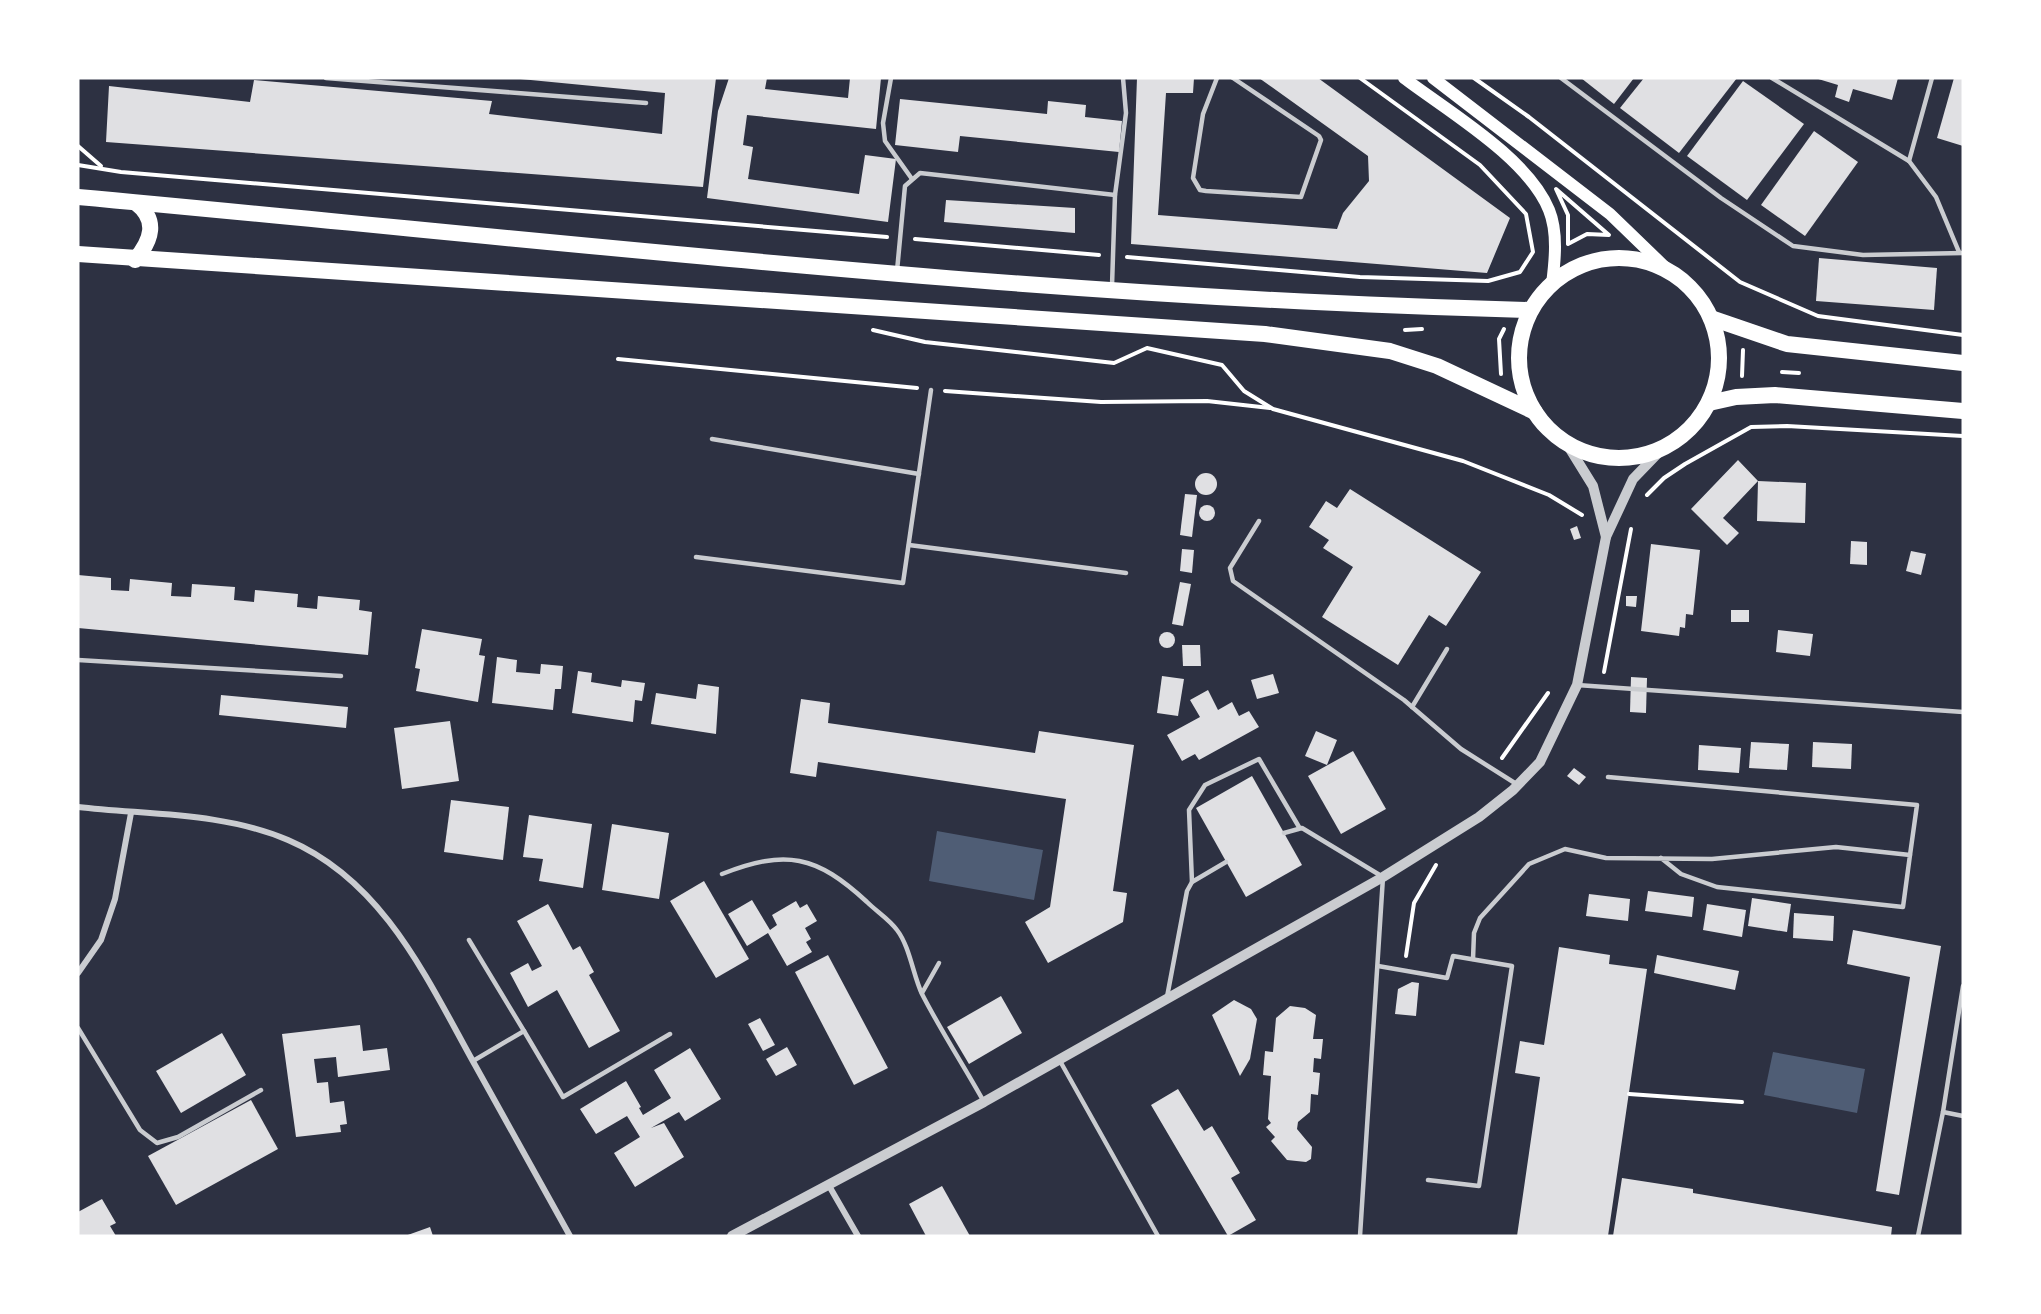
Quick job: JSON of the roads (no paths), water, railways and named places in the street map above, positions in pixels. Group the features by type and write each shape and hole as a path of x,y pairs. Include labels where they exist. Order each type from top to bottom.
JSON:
{"highway":[{"path":"78,197 1112,292 1361,305 1531,310"},
{"path":"135,260 144,250 151,224 147,211 136,202"},
{"path":"78,254 135,260 320,270 1265,334 1390,351 1437,366 1535,412 1567,444 1597,456 1619,458 1630,458 1661,450 1689,431 1709,403 1719,375 1719,346 1711,318 1694,291 1669,271 1639,260 1608,258 1578,267 1551,284 1531,310 1520,344 1521,380 1535,412"},
{"path":"1711,318 1787,344 1963,363"},
{"path":"1709,403 1736,397 1775,395 1963,411"}],"main road":[{"path":"1404,78 1507,155 1537,185 1551,212 1555,260 1551,284"},
{"path":"1434,78 1610,214 1669,271"}],"street":[{"path":"1567,444 1593,486 1605,533"},
{"path":"732,1236 984,1102 1058,1058 1383,877 1479,817 1518,785 1539,762 1578,685 1605,533 1633,479 1661,450"},
{"path":"78,807 236,823 288,840 327,860 374,901 411,950 570,1236"},
{"path":"78,973 101,940 115,899 131,813"},
{"path":"827,1184 858,1236"}],"lane":[{"path":"326,78 646,103"},
{"path":"891,78 883,123 885,141 912,179"},
{"path":"1112,292 1115,195 1126,113 1123,78"},
{"path":"1216,78 1203,114 1193,178 1200,190 1296,198 1301,196 1321,140 1319,136 1233,78"},
{"path":"1561,78 1721,198 1793,246 1863,255 1961,253 1936,197 1909,161 1772,78"},
{"path":"1909,161 1932,78"},
{"path":"897,274 905,186 920,173 1115,195"},
{"path":"696,557 903,583 931,390"},
{"path":"712,439 919,474"},
{"path":"1258,521 1230,568 1233,581 1412,707 1461,749 1518,785"},
{"path":"909,544 1126,573"},
{"path":"1412,707 1448,649"},
{"path":"78,660 341,676"},
{"path":"1578,685 1963,712"},
{"path":"1192,882 1189,810 1205,785 1259,759 1299,827 1313,833 1383,877 1360,1236"},
{"path":"1608,777 1917,805 1903,907 1717,887 1681,873 1661,858"},
{"path":"1284,833 1299,827"},
{"path":"1473,959 1474,933 1480,918 1529,864 1565,849 1606,858 1712,859 1836,847 1911,855"},
{"path":"722,874 751,862 783,858 806,861 830,871 898,931 922,993 984,1102"},
{"path":"1167,997 1187,891 1192,882 1226,862"},
{"path":"469,940 563,1097 670,1034"},
{"path":"1378,966 1447,978 1453,956 1512,966 1479,1186 1428,1180"},
{"path":"922,993 939,963"},
{"path":"1918,1236 1943,1112 1963,986"},
{"path":"78,1028 140,1130 157,1143 178,1137 261,1090"},
{"path":"473,1061 524,1031"},
{"path":"1058,1058 1158,1236"},
{"path":"1943,1112 1963,1116"}],"water":[{"path":"937,831 1043,850 1034,900 929,881"},
{"path":"1773,1052 1865,1069 1857,1113 1764,1095"}]}
